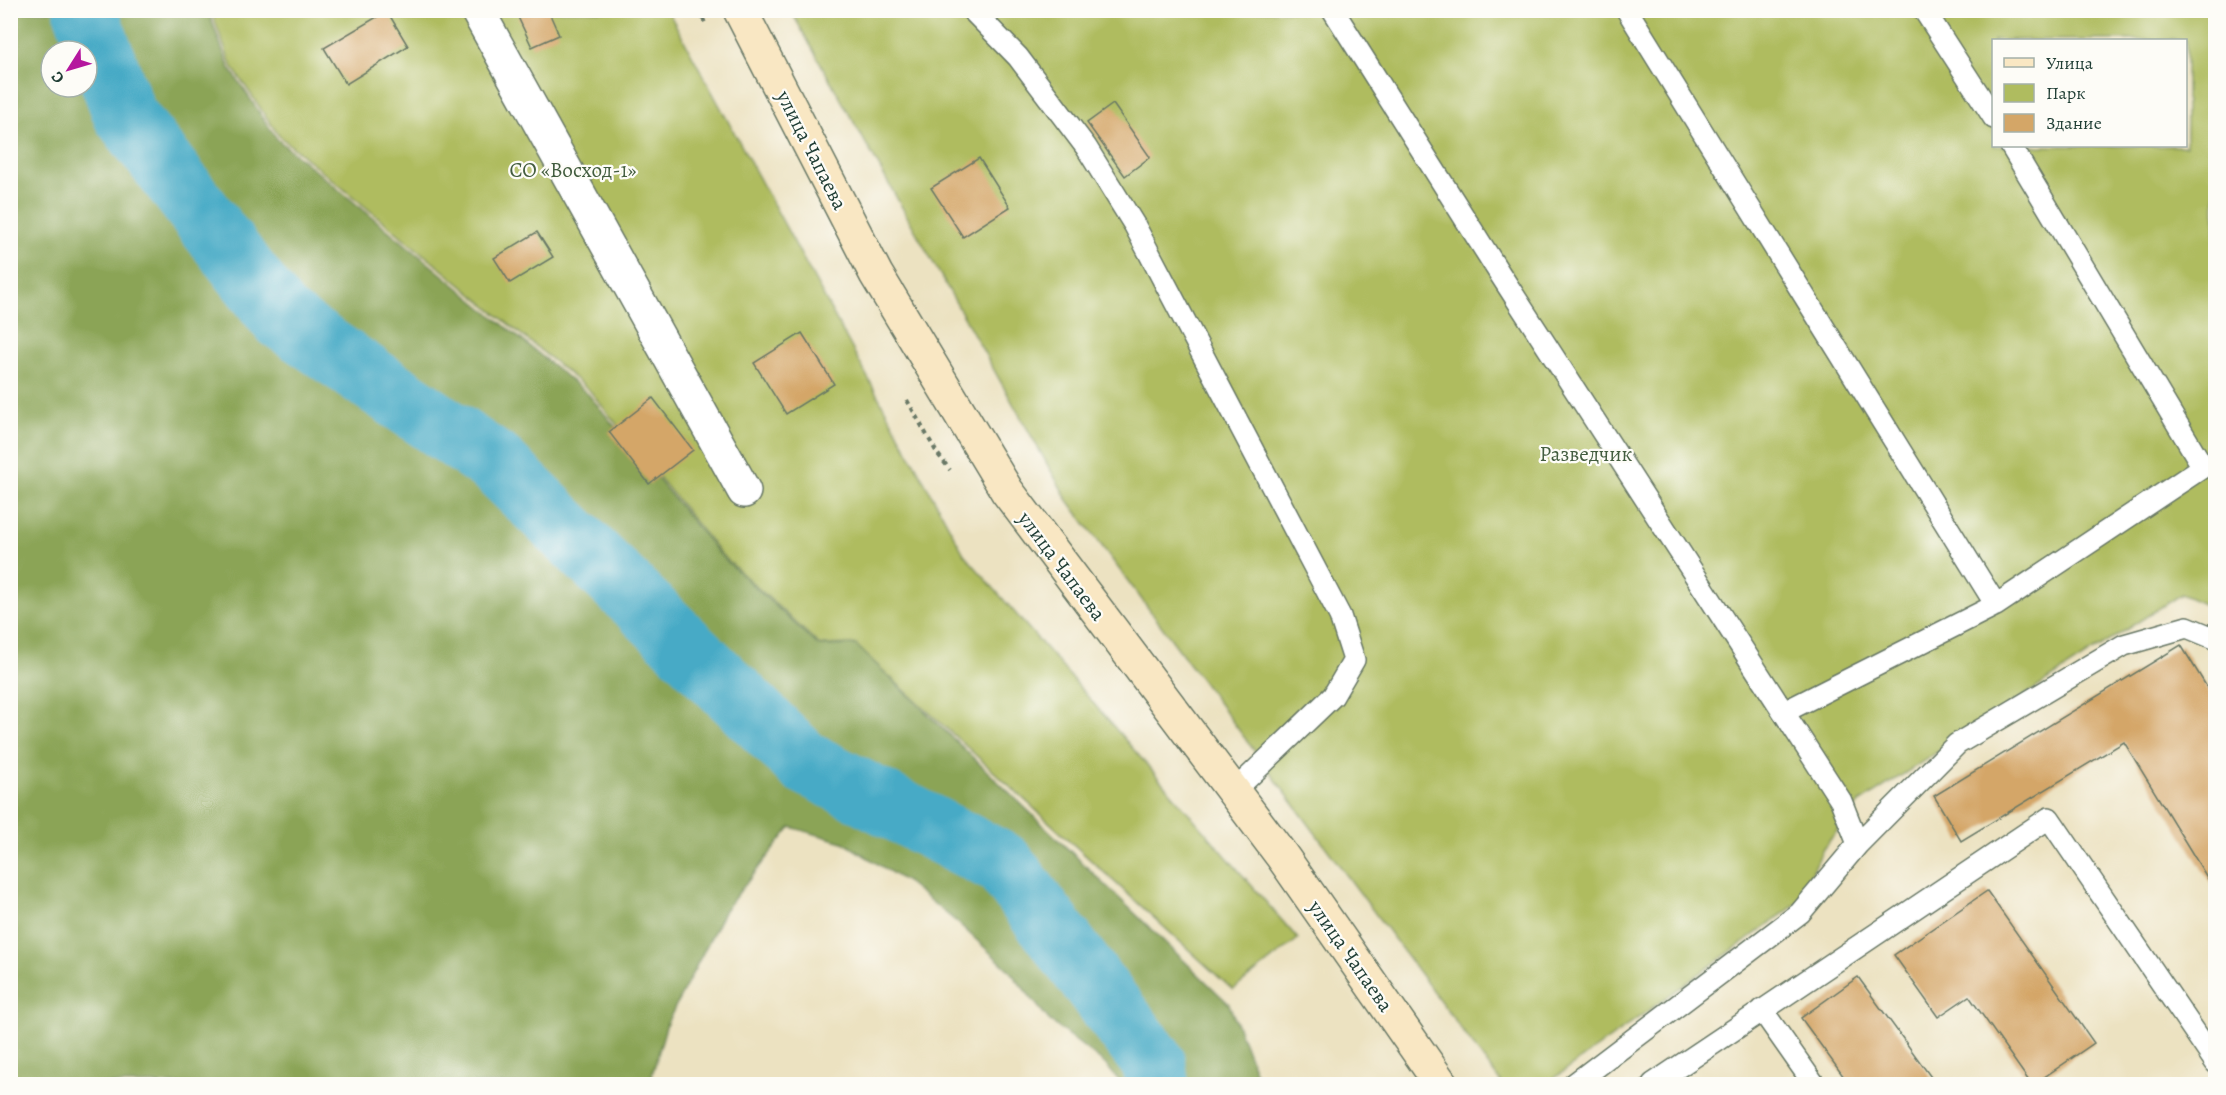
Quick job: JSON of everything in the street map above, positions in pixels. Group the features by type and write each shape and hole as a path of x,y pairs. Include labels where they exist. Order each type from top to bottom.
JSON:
{"street":[{"path":"477,10 744,491"},
{"name":"улица Чапаева","path":"741,11 876,274 1007,491 1232,793 1282,856 1441,1084"}],"lane":[{"path":"972,10 1025,66 1086,147 1135,226 1340,616 1353,660 1333,696 1232,793"},
{"path":"1333,10 1841,801 1858,844"},
{"path":"1627,10 1995,605"},
{"path":"1924,10 1992,115"},
{"path":"1784,712 1995,605 2203,467 2013,147"},
{"path":"1574,1084 1800,913 1858,844 1957,744 2124,645 2187,627 2216,639"},
{"path":"1653,1084 2049,818 2216,1063"},
{"path":"1762,1010 1814,1084"}],"green space":[{"path":"10,11 208,11 229,67 277,139 589,395 720,555 819,646 856,645 1229,1004 1260,1084 1122,1084 1105,1064 1049,1020 1008,969 958,923 908,883 843,842 791,827 725,910 667,1023 652,1075 657,1084 11,1084"},
{"name":"СО «Восход-1»","path":"211,11 668,11 964,554 1298,939 1233,990 854,644 820,645 721,554 590,391 279,136 231,65"},
{"name":"Разведчик","path":"791,11 2215,11 2215,609 2181,594 1859,803 1823,849 1798,903 1546,1084 1502,1084 1067,499"}],"building":[{"path":"533,10 548,10 559,35 532,47 518,17"},
{"path":"387,11 408,46 346,84 324,48"},
{"path":"1113,104 1150,157 1125,176 1087,123"},
{"path":"979,158 1010,207 963,237 931,188"},
{"path":"537,232 553,257 510,283 494,258"},
{"path":"802,333 834,384 786,414 754,363"},
{"path":"653,398 693,450 649,484 609,432"},
{"path":"2181,645 2216,702 2216,892 2124,742 1961,841 1934,796"},
{"path":"1987,891 2094,1043 2034,1084 2031,1084 1969,996 1938,1017 1894,955"},
{"path":"1858,977 1936,1084 1849,1084 1801,1018"}],"waterway":[{"path":"85,10 125,115 280,317 498,465 804,762 1003,864 1154,1063 1157,1084"}]}
